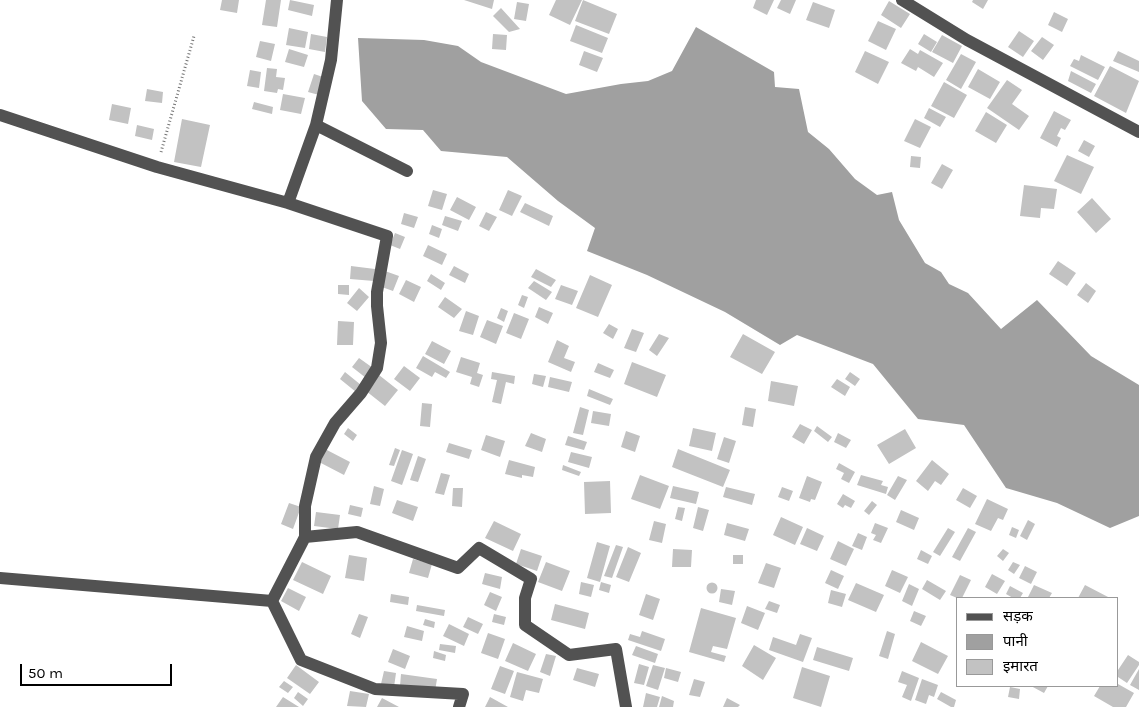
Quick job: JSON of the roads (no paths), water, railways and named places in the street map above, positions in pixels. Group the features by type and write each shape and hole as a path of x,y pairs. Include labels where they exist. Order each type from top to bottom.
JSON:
{"street":[{"path":"288,203 316,125 330,60 337,0"},
{"path":"902,0 967,40 1139,132"},
{"path":"0,115 157,167 288,203 387,236 377,292 376,306 381,343 377,368 361,393 334,423 316,457 305,506 305,537 272,601"},
{"path":"316,125 407,171"},
{"path":"305,537 357,532 458,568 479,548 531,579 525,598 525,625 569,654 616,650 626,707"},
{"path":"0,578 272,601"},
{"path":"272,601 301,660 375,689 463,694 459,707"}],"water":[{"path":"696,27 774,72 775,87 799,89 808,132 829,149 855,179 877,195 892,192 899,220 925,263 941,272 949,284 968,293 1001,329 1037,300 1091,356 1139,385 1139,516 1110,528 1057,503 1006,488 964,425 918,419 873,364 797,335 780,345 725,312 647,275 587,251 595,228 558,201 507,157 441,151 423,130 386,129 362,101 358,38 424,40 458,46 481,62 566,94 648,81 672,71"}]}
